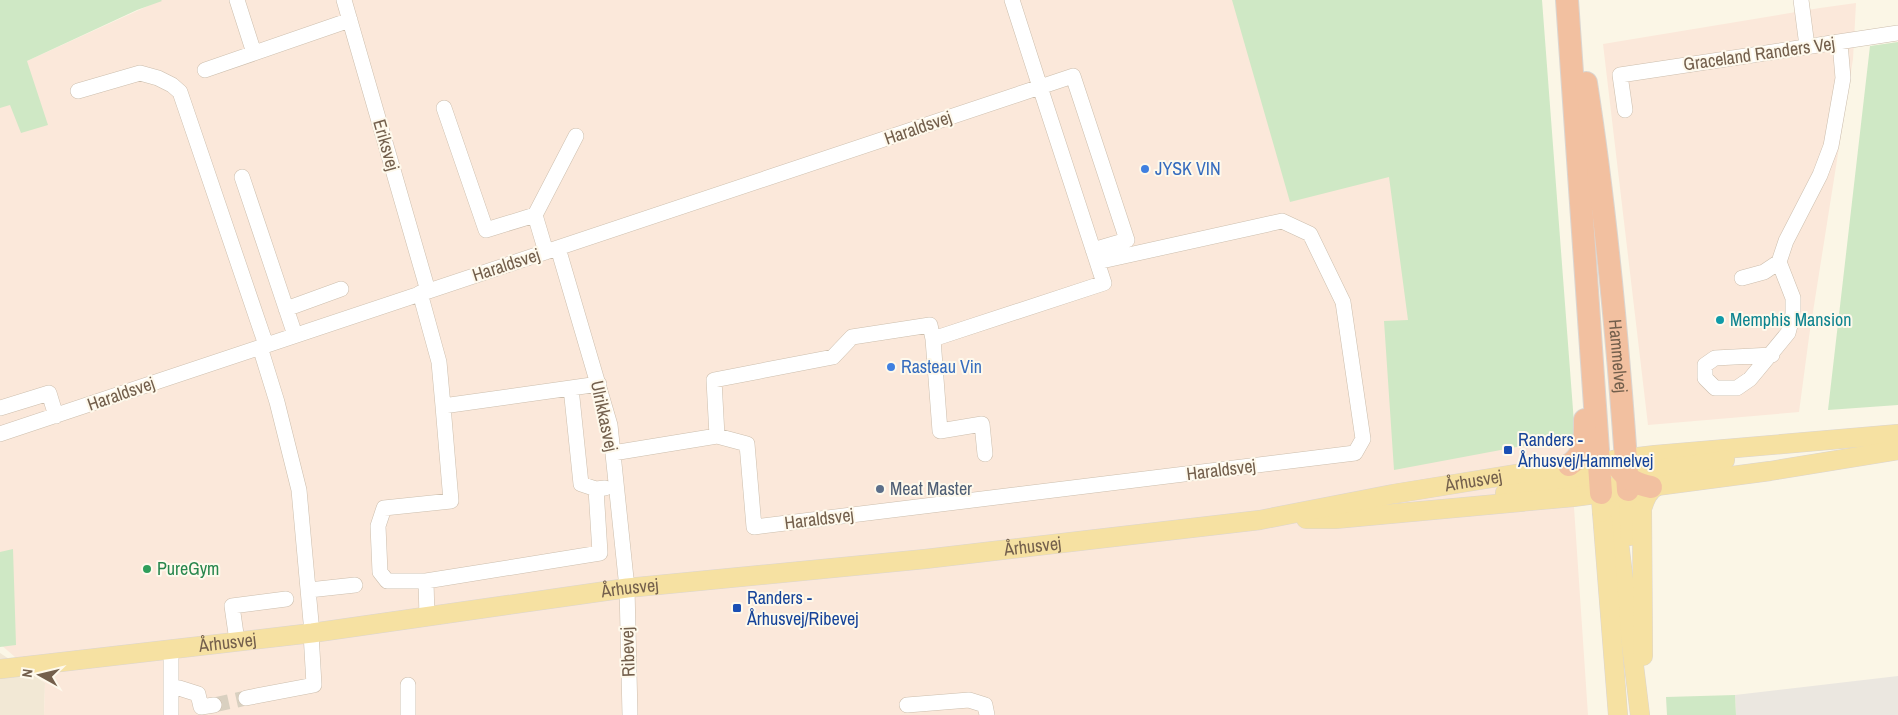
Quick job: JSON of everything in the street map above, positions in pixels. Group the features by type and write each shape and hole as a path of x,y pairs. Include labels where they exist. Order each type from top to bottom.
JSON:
{"highway":[{"name":"Hammelvej","path":"1567,0 1581,201 1613,476"},
{"name":"Hammelvej","path":"1574,0 1608,250 1613,476"},
{"path":"1572,465 1582,451 1585,436 1581,201"},
{"path":"1613,476 1654,486"}],"main road":[{"path":"1613,476 1889,434"},
{"path":"1642,715 1642,509 1648,494 1654,486 1898,450"},
{"name":"Århusvej","path":"0,669 312,633 627,588 925,559 1260,520 1393,494 1572,465 1613,476"},
{"name":"Århusvej","path":"1260,520 1335,519 1411,512 1542,485 1613,476"},
{"name":"Hammelvej","path":"1613,476 1618,715"},
{"name":"Hammelvej","path":"1613,476 1642,715"}],"street":[{"path":"237,0 254,53"},
{"name":"Eriksvej","path":"344,0 424,292 438,362 451,501 384,508 378,526 380,572 387,581 426,581"},
{"path":"933,339 1104,283 1012,0"},
{"path":"1801,0 1807,46"},
{"path":"205,70 350,20"},
{"name":"Graceland Randers Vej","path":"1625,110 1620,75 1898,33"},
{"path":"1742,278 1764,272 1779,262 1786,241 1820,175 1831,146 1843,78 1840,42"},
{"path":"78,91 140,73 158,78 172,85 180,92 263,346 299,490 309,590 314,685 246,698"},
{"name":"Haraldsvej","path":"0,434 1073,76 1127,240 1095,256"},
{"path":"444,108 486,230 535,215 576,136"},
{"path":"242,177 295,335"},
{"name":"Ulrikkasvej","path":"535,215 552,250 599,384 610,425 627,588"},
{"name":"Haraldsvej","path":"613,453 717,436 747,444 754,527 1355,453 1363,439 1343,302 1310,234 1282,221 1095,256"},
{"path":"1772,355 1788,333 1793,314 1793,298 1779,262"},
{"path":"286,308 341,288"},
{"path":"717,436 714,380 833,356 852,337 930,325 933,339 940,431 982,424 985,454"},
{"path":"443,406 599,384"},
{"path":"571,388 581,484 596,489 616,487"},
{"path":"0,408 48,392 56,416"},
{"path":"427,617 426,581 600,553 596,489"},
{"path":"309,590 355,585"},
{"name":"Ribevej","path":"627,588 630,715"},
{"path":"237,641 232,606 286,599"},
{"path":"171,649 171,715"},
{"path":"408,685 408,715"},
{"path":"172,688 179,688 198,694 205,709"},
{"path":"907,705 969,700 985,705 987,715"}],"shaded area":[{"path":"161,0 1527,0 1569,433 1588,715 44,715 45,683 0,644 0,60 27,61"},
{"path":"1856,3 1853,59 1799,412 1648,425 1603,44"},
{"path":"0,653 45,683 44,715 0,715"},
{"path":"1898,676 1898,715 1736,715 1735,695"}],"green space":[{"path":"0,0 162,1 137,10 27,61 48,125 21,133 10,105 0,108"},
{"path":"1232,0 1542,0 1575,436 1394,470 1384,321 1408,320 1389,177 1290,202"},
{"path":"1898,42 1898,405 1828,410 1870,46"},
{"path":"13,549 16,645 0,647 0,552"},
{"path":"1735,695 1736,715 1667,715 1666,697"}],"tunnel":[{"path":"214,705 246,698"}],"place":[{"name":"JYSK VIN","path":"1145,169"},
{"name":"Memphis Mansion","path":"1720,320"},
{"name":"Rasteau Vin","path":"891,367"},
{"name":"Randers - Århusvej/Hammelvej","path":"1508,450"},
{"name":"Meat Master","path":"880,489"},
{"name":"PureGym","path":"147,569"},
{"name":"Randers - Århusvej/Ribevej","path":"737,608"}]}
